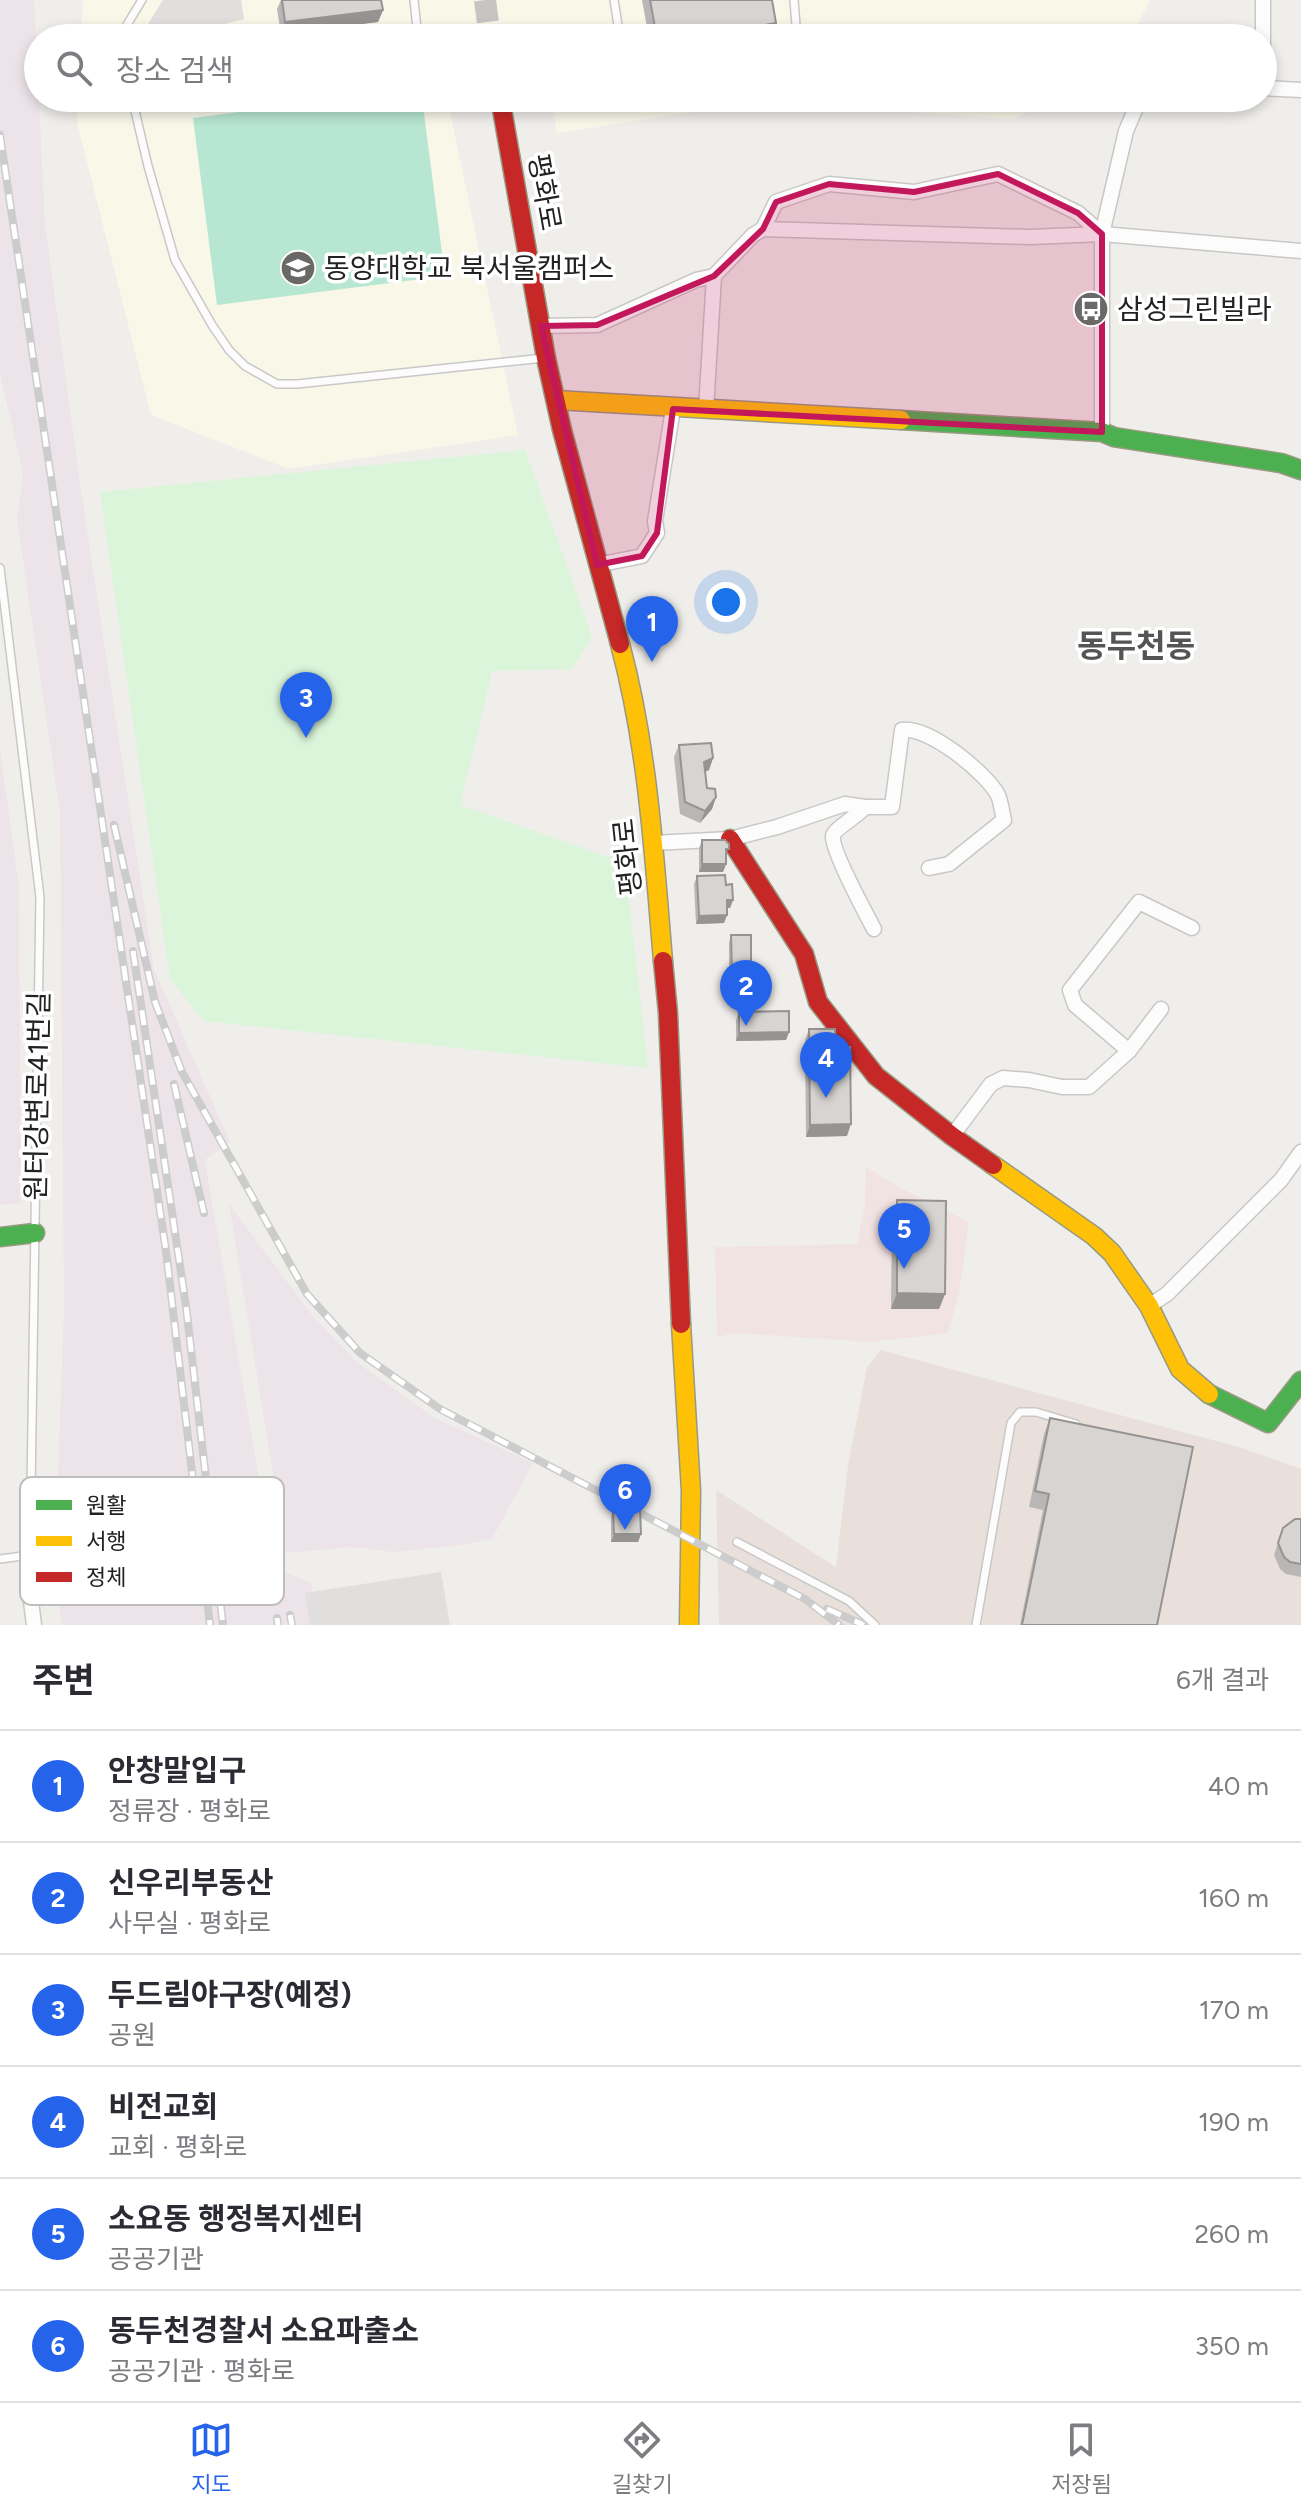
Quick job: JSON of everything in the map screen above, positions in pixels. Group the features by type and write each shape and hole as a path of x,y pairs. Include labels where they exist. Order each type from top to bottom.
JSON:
{"street":[{"path":"1263,0 1263,24"},
{"path":"1277,89 1301,90"},
{"name":"평화로","path":"503,112 546,358 625,664 641,738 654,843 668,1013 691,1491 689,1625"},
{"path":"1102,432 1102,234 1126,131 1134,112"},
{"path":"763,229 776,202 829,184 914,192 998,174 1078,213 1102,234"},
{"path":"541,326 597,325 696,280 714,276 753,235 763,229 1030,237 1102,234 1301,251"},
{"path":"706,410 714,276"},
{"path":"556,400 1102,432 1114,437 1281,463 1301,470"},
{"path":"597,565 642,556 657,533 655,521 673,409"},
{"path":"654,843 730,839 845,804 892,807 902,730 910,729 935,739 978,772 998,796 1004,820 949,864 929,868"},
{"path":"865,807 840,827 833,838 836,852 874,929"},
{"path":"730,839 804,954 818,1002 876,1076 952,1136 1094,1236 1112,1253 1149,1306 1180,1369 1210,1395 1268,1423 1301,1381"},
{"path":"1129,1051 1075,1005 1070,990 1139,902 1192,928"},
{"path":"952,1136 991,1084 1003,1078 1062,1087 1089,1087 1129,1051 1161,1009"},
{"path":"1149,1306 1167,1294 1281,1180 1301,1152"},
{"path":"0,1237 35,1233"},
{"name":"원터강변로41번길","path":"32,1605 34,1625"}],"lane":[{"path":"127,24 142,0"},
{"path":"414,0 417,24"},
{"path":"614,0 618,24"},
{"path":"794,0 796,24"},
{"path":"135,112 175,260 229,350 261,377 277,384 297,384 546,358"},
{"name":"원터강변로41번길","path":"0,568 40,897 31,1477"},
{"path":"976,1625 1011,1423 1020,1412 1036,1412 1076,1424"},
{"path":"737,1542 849,1601 875,1625"},
{"path":"0,1559 20,1556"}],"highlighted area":[{"path":"998,174 1078,213 1102,234 1102,432 673,409 657,533 642,556 597,565 541,326 597,325 714,276 763,229 776,202 829,184 914,192"}],"shaded area":[{"path":"0,0 34,0 35,24 24,24 24,112 40,112 45,224 80,484 154,969 230,1142 205,1160 259,1477 58,1477 64,1310 60,813 17,519 23,474 0,374"},
{"path":"83,0 1150,0 1138,24 82,24"},
{"path":"163,0 241,0 244,19 225,24 148,24"},
{"name":"동양대학교 북서울캠퍼스","path":"77,112 450,112 518,435 289,469 151,415 77,122"},
{"path":"553,112 691,112 557,133"},
{"path":"910,112 1027,112 1012,119"},
{"path":"0,748 19,887 21,1203 0,1205"},
{"path":"866,1167 969,1222 959,1294 948,1333 871,1342 735,1333 717,1337 715,1247 857,1244 865,1204"},
{"path":"229,1204 312,1315 358,1363 435,1418 533,1463 492,1539 392,1552 352,1547 286,1553 284,1477 274,1477"},
{"path":"881,1350 1242,1448 1301,1469 1301,1625 719,1625 716,1490 836,1567 848,1465 867,1367"},
{"path":"284,1572 311,1583 318,1625 62,1625 59,1605 284,1605"},
{"path":"441,1572 450,1625 310,1625 305,1593"}],"green space":[{"path":"239,112 424,112 445,276 217,305 193,118"},
{"path":"525,450 592,636 572,669 492,671 460,805 625,863 648,1068 204,1021 170,979 100,492"}],"building":[{"path":"282,0 381,0 383,10 285,22"},
{"path":"650,0 772,0 776,23 770,24 654,24"},
{"path":"711,743 713,758 704,762 707,788 715,789 716,797 705,811 685,802 679,745"},
{"path":"702,840 725,840 729,844 726,864 702,864"},
{"path":"725,875 726,885 732,884 733,900 727,900 727,915 699,916 697,876"},
{"path":"731,935 751,935 751,973 732,973"},
{"path":"789,1011 789,1032 739,1033 739,1012"},
{"path":"809,1029 835,1029 836,1047 850,1047 851,1124 810,1125"},
{"path":"897,1200 946,1201 945,1294 897,1293"},
{"path":"1050,1418 1193,1447 1157,1625 1022,1625 1049,1494 1035,1491"},
{"path":"613,1509 640,1509 641,1534 614,1534"},
{"path":"1295,1519 1301,1519 1301,1564 1284,1557 1278,1543 1283,1528"}],"tunnel":[{"path":"485,0 488,24"}],"railway":[{"path":"0,135 166,1251 193,1477"},
{"path":"114,825 155,1002 182,1072 307,1294 360,1353 440,1409 805,1599 839,1625"},
{"path":"133,951 186,1306 206,1477"},
{"path":"174,1084 204,1213"},
{"path":"208,1605 210,1625"},
{"path":"221,1605 223,1625"},
{"path":"827,1609 864,1625"},
{"path":"290,1615 292,1625"},
{"path":"277,1618 278,1625"}],"traffic: fast":[{"path":"901,420 1102,432 1114,437 1281,463 1301,470"},
{"path":"0,1237 35,1233"},
{"path":"1209,1394 1268,1423 1301,1381"}],"traffic: slow":[{"path":"556,400 901,420"},
{"path":"620,644 644,762 663,961"},
{"path":"993,1165 1094,1236 1112,1253 1149,1306 1180,1369 1209,1394"},
{"path":"681,1324 691,1491 689,1625"}],"traffic: jam":[{"path":"502,112 546,358 562,430 620,644"},
{"path":"730,839 804,954 818,1002 876,1076 993,1165"},
{"path":"663,961 668,1013 681,1324"}],"place":[{"name":"동양대학교 북서울캠퍼스","path":"298,268"},
{"name":"삼성그린빌라","path":"1091,309"},
{"name":"안창말입구","path":"652,662"},
{"name":"두드림야구장(예정)","path":"306,738"},
{"name":"신우리부동산","path":"746,1026"},
{"name":"비전교회","path":"826,1098"},
{"name":"소요동 행정복지센터","path":"904,1269"},
{"name":"동두천경찰서 소요파출소","path":"625,1530"}],"district":[{"name":"동두천동","path":"1136,646"}]}
